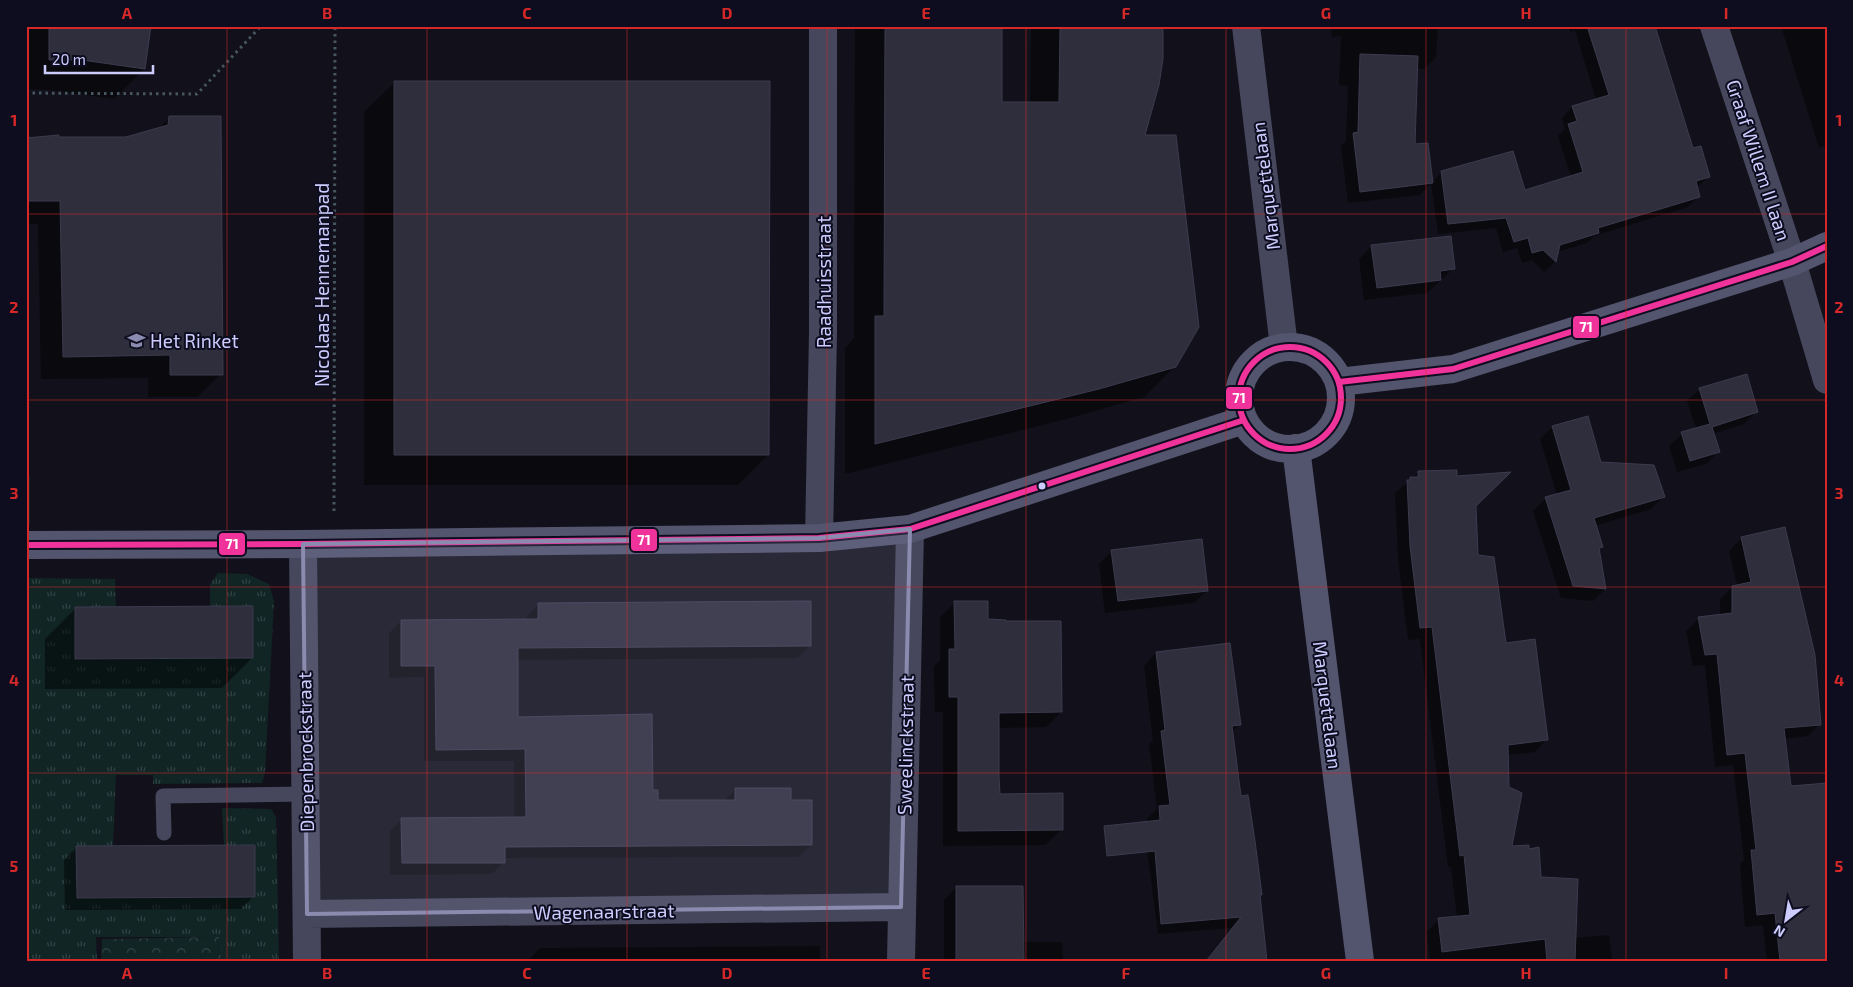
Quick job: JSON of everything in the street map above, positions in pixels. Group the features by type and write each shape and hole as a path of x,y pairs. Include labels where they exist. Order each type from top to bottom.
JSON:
{"street":[{"name":"Raadhuisstraat","path":"819,538 823,332 823,26"},
{"name":"Marquettelaan","path":"1246,26 1284,346"},
{"name":"Graaf Willem II laan","path":"1714,26 1792,262 1827,380"},
{"path":"1339,382 1453,369 1792,262 1827,246"},
{"path":"1284,346 1312,351 1324,358 1333,369 1339,382 1342,397 1340,412 1333,426 1323,437 1310,445 1296,448 1280,448 1265,442 1253,432 1244,420 1239,404 1240,388 1245,373 1255,360 1268,351 1284,346"},
{"path":"26,545 334,544 819,538 910,529 1244,420"},
{"name":"Marquettelaan","path":"1296,448 1360,961"},
{"name":"Sweelinckstraat","path":"901,961 910,529"},
{"name":"Diepenbrockstraat","path":"303,544 307,961"},
{"name":"Wagenaarstraat","path":"307,914 901,907"}],"lane":[{"path":"164,833 164,796 306,794"}],"path":[{"path":"26,93 197,94 261,26"},
{"name":"Nicolaas Hennemanpad","path":"334,544 335,26"}],"highlighted area":[{"path":"910,529 901,907 307,914 303,544 819,538"}],"green space":[{"path":"26,477 30,477 30,525 26,525"},
{"path":"218,573 247,574 269,584 274,601 265,773 262,783 153,784 153,775 116,775 113,846 77,898 255,897 255,845 224,845 222,808 271,809 276,817 279,961 218,961 219,937 96,937 97,961 26,961 26,578 115,579 116,607 75,607 76,660 253,658 253,606 210,606 210,584"},
{"path":"219,937 218,961 101,961 102,939"}],"building":[{"path":"49,26 151,26 145,69 82,60 49,60"},
{"path":"885,26 1002,26 1002,102 1059,102 1060,26 1163,26 1163,59 1159,85 1145,135 1176,135 1199,327 1176,367 1099,389 875,444 875,316 884,316"},
{"path":"1587,26 1655,26 1693,148 1701,146 1710,177 1696,181 1700,197 1598,228 1599,233 1560,245 1556,262 1543,250 1532,253 1528,238 1514,242 1506,218 1448,224 1441,171 1513,151 1525,190 1583,172 1568,124 1577,121 1572,106 1609,95"},
{"path":"1360,54 1418,56 1415,144 1428,143 1433,183 1360,192 1353,133 1358,132"},
{"path":"394,81 770,81 769,455 394,455"},
{"path":"169,116 221,116 223,375 170,375 170,355 63,357 60,201 26,201 26,138 59,135 59,137 126,137 168,125"},
{"path":"1451,236 1455,269 1440,271 1441,280 1377,288 1371,245"},
{"path":"1747,374 1758,412 1712,427 1720,452 1690,461 1681,432 1710,424 1699,388"},
{"path":"1588,416 1601,462 1654,465 1665,497 1594,518 1603,547 1599,548 1606,589 1573,586 1545,497 1571,490 1552,426"},
{"path":"1457,470 1457,476 1511,472 1476,506 1478,555 1494,557 1506,643 1535,639 1548,740 1508,745 1509,787 1522,793 1512,846 1529,845 1529,849 1539,847 1541,877 1578,879 1575,961 1547,961 1545,939 1442,952 1438,918 1470,915 1464,855 1460,856 1432,627 1420,628 1410,546 1407,480 1410,480 1410,477 1418,477 1418,471"},
{"path":"1785,527 1815,655 1821,725 1784,728 1791,786 1827,783 1827,961 1780,961 1775,913 1757,915 1751,850 1756,850 1745,753 1727,755 1717,654 1705,655 1698,617 1732,613 1732,586 1751,582 1741,537"},
{"path":"1202,539 1208,591 1118,601 1111,550"},
{"path":"811,601 811,646 518,648 518,717 652,714 653,790 658,790 658,800 735,800 735,788 791,788 791,800 812,800 812,845 505,847 505,863 402,863 401,818 526,817 525,749 436,750 435,666 401,666 401,620 538,619 538,603"},
{"path":"954,601 988,601 988,619 1006,621 1061,621 1062,712 999,713 999,776 1000,794 1063,793 1063,830 958,831 958,697 949,697 949,649 955,649"},
{"path":"253,606 253,658 75,659 75,607"},
{"path":"1230,643 1241,725 1232,726 1241,796 1248,795 1255,841 1262,895 1260,895 1267,961 1206,961 1241,917 1161,924 1155,851 1107,856 1104,826 1160,820 1159,806 1170,805 1161,731 1165,730 1156,652"},
{"path":"255,845 255,897 77,898 76,846"},
{"path":"956,886 1023,886 1024,961 956,961"}],"transit line":[{"name":"71","path":"1339,382 1453,369 1792,262 1827,246"},
{"name":"71","path":"1290,347 1310,351 1326,362 1337,378 1341,398 1337,418 1326,434 1310,445 1290,449 1270,445 1254,434 1243,418 1239,398 1243,378 1254,362 1270,351 1290,347"},
{"name":"71","path":"26,545 819,538 910,529 1244,420"}],"place":[{"name":"Het Rinket","path":"136,340"}]}
